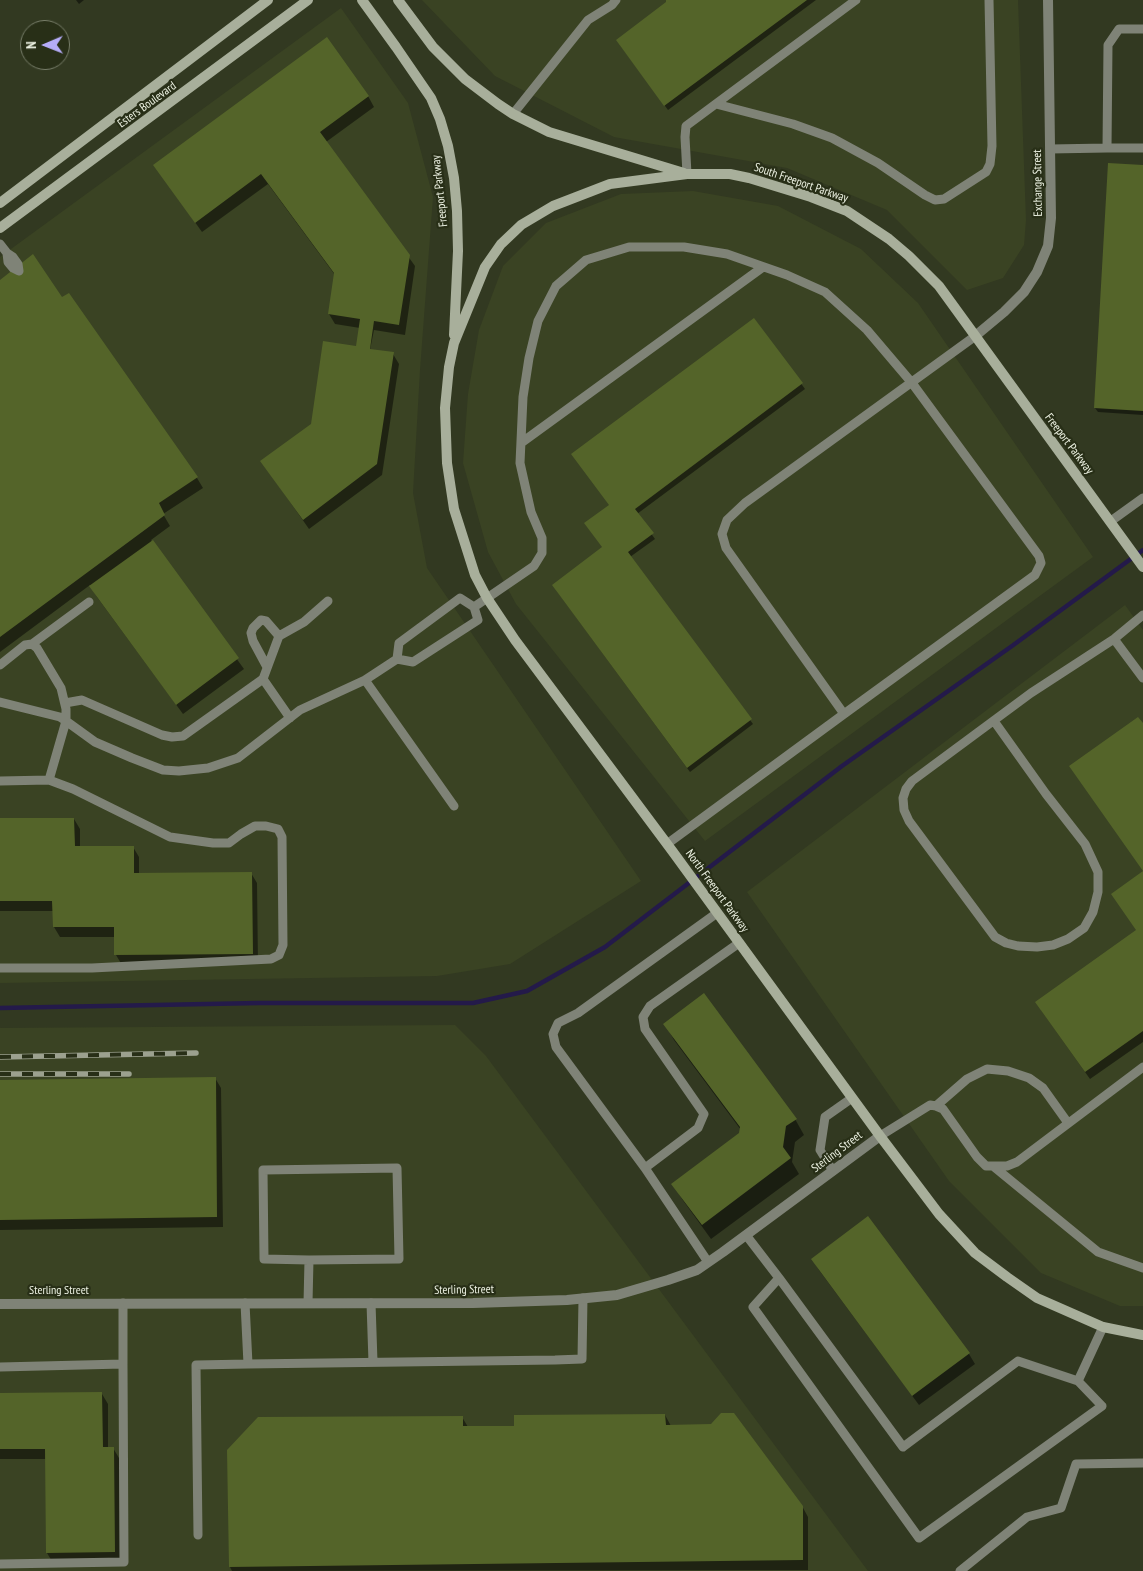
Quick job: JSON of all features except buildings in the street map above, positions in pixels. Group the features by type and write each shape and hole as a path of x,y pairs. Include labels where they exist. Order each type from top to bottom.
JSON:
{"main road":[{"name":"Esters Boulevard","path":"0,203 268,0"},
{"name":"Esters Boulevard","path":"0,228 308,0"},
{"name":"Freeport Parkway","path":"362,0 431,98 448,146 454,178 457,211 458,251 454,343"},
{"path":"398,0 433,46 465,79 513,114 549,132 687,174"},
{"path":"454,343 485,267 502,244 521,225 553,206 610,184 687,174"},
{"name":"South Freeport Parkway","path":"687,174 730,174 749,178 847,211 888,238 909,256 939,286 974,337"},
{"name":"Freeport Parkway","path":"974,337 1143,566"},
{"name":"North Freeport Parkway","path":"454,343 449,367 445,408 446,463 454,508 466,552 475,574 487,598 515,640 939,1214 975,1252 1006,1277 1037,1298 1102,1327 1143,1335"}],"street":[{"name":"Exchange Street","path":"974,337 1024,292 1037,272 1048,246 1051,218 1048,0"},
{"name":"Sterling Street","path":"0,1304 473,1303 583,1298 626,1292 690,1272 708,1262 880,1136"}],"lane":[{"path":"513,114 588,20 612,5 616,0"},
{"path":"687,174 686,126 856,0"},
{"path":"716,104 793,124 832,138 878,163 925,195 935,200 944,199 986,172 990,164 992,146 989,0"},
{"path":"1107,148 1108,46 1119,29 1143,29"},
{"path":"1050,149 1143,148"},
{"path":"0,244 7,253"},
{"path":"474,607 534,566 542,553 542,538 531,512 520,463 524,387 538,321 556,286 586,260 629,247 684,247 727,254 763,267 825,292 867,330 912,383 1038,556 1041,563 1035,575 844,714 670,848"},
{"path":"521,444 763,267"},
{"path":"844,714 726,548 722,534 726,520 745,503 974,337"},
{"path":"1111,521 1143,498"},
{"path":"0,702 60,717 96,742 163,770 179,771 208,768 238,758 300,710 365,680 397,659 413,662 478,620 474,607 460,598 399,643 397,659"},
{"path":"65,703 82,700 162,735 172,737 183,736 263,679 279,636 304,622 328,601"},
{"path":"0,665 25,645 32,644 88,602"},
{"path":"994,721 1046,794 1085,844 1098,872 1098,892 1093,912 1084,928 1068,939 1053,945 1037,948 1018,946 1006,943 995,937 909,820 904,810 903,798 906,789 912,781 1032,693 1114,639 1143,615"},
{"path":"267,668 253,641 253,628 261,620 266,622 279,636"},
{"path":"1114,639 1143,678"},
{"path":"32,644 61,688 65,703 66,721 48,780"},
{"path":"263,679 290,718"},
{"path":"365,680 454,806"},
{"path":"0,781 48,780 73,789 170,837 213,843 230,843 255,826 278,829 282,837 283,945 279,955 271,959 92,968 0,968"},
{"path":"708,1262 645,1168 556,1047 553,1034 558,1023 578,1013 717,912"},
{"path":"645,1168 698,1128 704,1114 645,1029 642,1017 650,1006 739,943"},
{"path":"880,1136 930,1105 936,1106 943,1109 976,1157 986,1166 1007,1166 1017,1162 1143,1067"},
{"path":"936,1106 967,1078 988,1069 1008,1071 1029,1078 1043,1088 1068,1123"},
{"path":"833,1171 820,1150 825,1117 852,1098"},
{"path":"993,1166 1098,1252 1143,1268"},
{"path":"397,1168 399,1259 309,1260 264,1259 263,1170 397,1168"},
{"path":"746,1235 779,1278 903,1447 1018,1362 1078,1381 1102,1406 919,1538 754,1307 779,1278"},
{"path":"308,1303 309,1260"},
{"path":"198,1535 196,1365 582,1359 583,1298"},
{"path":"0,1564 124,1562 123,1303"},
{"path":"246,1303 248,1364"},
{"path":"370,1303 373,1362"},
{"path":"1078,1381 1102,1327"},
{"path":"0,1367 123,1364"},
{"path":"960,1571 1027,1517 1061,1508 1076,1464 1143,1463"}],"shaded area":[{"path":"422,0 1018,0 1026,220 1024,245 1003,278 967,290 887,210 787,168 614,137 495,76"},
{"path":"341,8 408,103 433,197 413,493 427,568 641,881 510,964 437,976 0,983 0,257"},
{"path":"693,191 778,206 861,249 918,303 1093,557 705,841 516,604 488,552 463,463 468,394 479,330 503,266 546,223 621,194"},
{"path":"1125,605 1143,630 1143,1306 1120,1306 1041,1273 949,1181 747,892"},
{"path":"455,1025 486,1056 868,1571 0,1571 0,1028"}],"waterway":[{"path":"0,1008 259,1003 473,1003 527,991 605,947 842,766 1012,646 1143,550"}],"railway":[{"path":"0,1057 196,1053"},
{"path":"0,1074 129,1074"}]}
